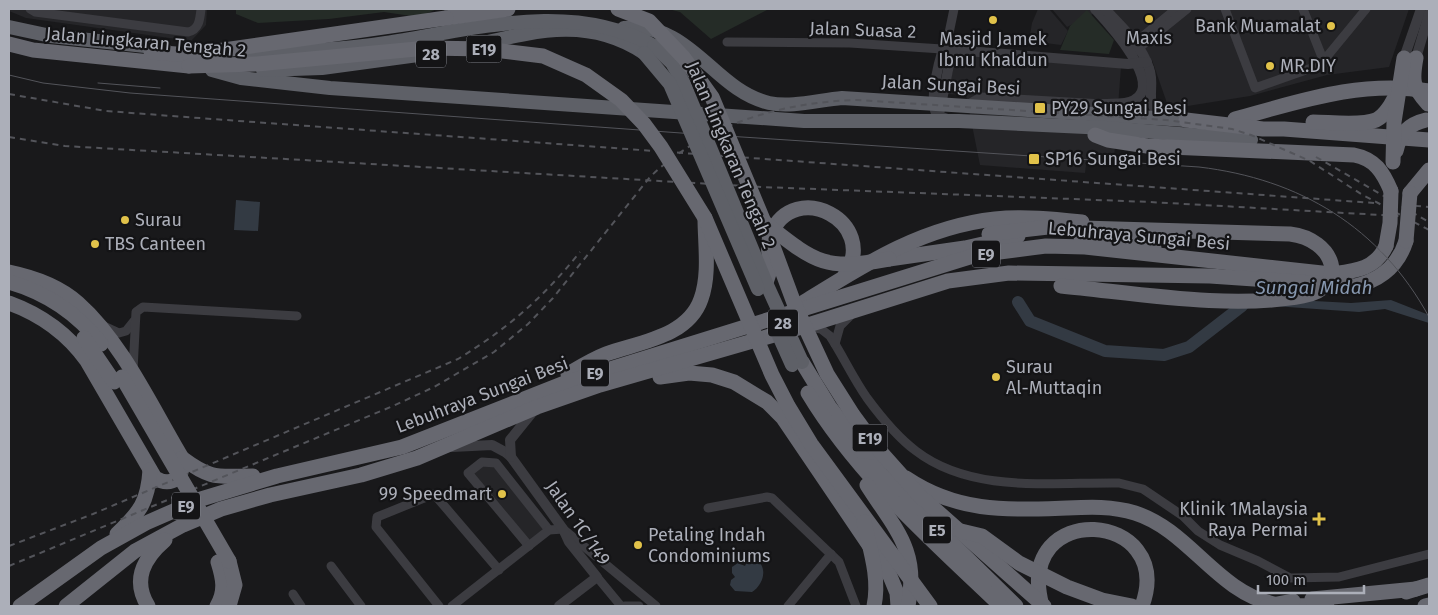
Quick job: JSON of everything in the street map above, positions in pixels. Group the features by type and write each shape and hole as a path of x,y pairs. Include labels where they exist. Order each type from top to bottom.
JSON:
{"highway":[{"name":"E19","path":"9,36 33,43 189,55 508,9"},
{"name":"E19","path":"618,9 649,21 684,58 712,97 764,222 794,303 827,374 853,415 903,479 1043,606"},
{"name":"Jalan Lingkaran Tengah 2","path":"9,26 51,36 81,40 202,51 252,52 331,49 384,44 530,18 587,20 621,28 649,50 670,84 797,364"},
{"name":"Jalan Sungai Besi","path":"621,28 650,27 670,36 693,51 746,93 771,104 842,98 934,113 967,105 1186,120"},
{"name":"Jalan Lingkaran Tengah 2","path":"9,45 82,59 212,70 322,68 392,60 556,29 602,34 649,50 672,63 683,82 766,283 797,364"},
{"name":"E19","path":"9,45 33,50 189,66 257,64 427,48 486,50 543,56 586,75 621,100 644,124 661,147 705,218 772,375 810,444 930,606"},
{"path":"1186,120 1235,119 1363,122 1376,120 1384,114 1397,93 1410,58"},
{"path":"1410,58 1416,91 1429,100"},
{"path":"212,70 241,78 340,89 804,121 934,113 959,121 1107,128 1250,140 1295,138 1429,149"},
{"path":"1235,119 1330,94 1378,87 1429,100"},
{"path":"1393,162 1392,144 1397,93"},
{"path":"934,113 950,128 1095,135 1108,140 1147,146 1220,146 1364,157 1381,170 1391,191"},
{"path":"1186,120 1263,129 1429,140"},
{"name":"Lebuhraya Sungai Besi","path":"20,606 101,548 146,524 201,499 277,476 402,447 520,399 635,360 952,262 1004,250 1046,246 1186,258 1331,274 1366,268 1375,262 1386,246 1390,223 1393,162 1402,134 1408,127 1428,120"},
{"path":"1198,137 1220,146 1250,140"},
{"name":"Lebuhraya Sungai Besi","path":"70,604 135,551 183,525 229,507 270,495 362,475 445,447 537,407 948,281 1009,273 1210,276 1355,286 1371,281 1390,269 1402,252 1406,241 1410,193 1429,170"},
{"path":"766,283 770,268 768,242 774,228 782,218 799,210 816,208 835,216 844,223 851,236 852,250 849,267 845,275"},
{"path":"790,313 845,275 905,243 956,227 995,219 1037,217 1144,230"},
{"path":"520,399 604,355 672,332 691,318 701,299 706,278 705,218"},
{"path":"764,222 808,256 824,262 859,264 965,248 1017,236 1060,236 1130,240 1186,258"},
{"path":"889,259 990,234 1048,227 1304,236 1318,243 1326,253 1332,270 1331,277 1320,290 1305,296 1220,301 1061,286 1026,281 1009,273"},
{"path":"9,272 48,284 77,302 97,322 123,378"},
{"path":"9,282 30,288 73,314 90,330 105,349 123,378 223,561 234,585 229,606"},
{"path":"9,292 46,306 65,318 123,378 182,458 204,472 220,477 277,476"},
{"path":"9,303 30,311 56,327 74,344 87,361 155,478 162,482 177,480 182,474 182,458"},
{"name":"E5","path":"797,364 820,412 899,508 1001,606"},
{"path":"614,382 648,380 677,374 702,374 734,382 767,402 783,418 890,576 896,592 898,606"},
{"path":"908,606 910,579 904,543 896,526 868,487 858,456 875,452 906,478 928,491 974,507 1000,510 1095,507 1133,512 1168,530 1224,579 1248,594 1274,604 1327,606"},
{"name":"E5","path":"858,456 1016,606"},
{"path":"101,548 137,514 143,505 148,493 150,470"},
{"path":"862,514 874,564 876,595 874,606"},
{"path":"148,606 141,587 144,564 153,551 183,525"},
{"path":"1043,606 1038,577 1043,557 1061,538 1077,530 1094,528 1119,534 1132,544 1140,557 1146,575 1146,594 1142,606"},
{"path":"960,531 982,536 1019,563 1067,588 1102,600 1132,606"},
{"path":"217,606 221,599 224,583 223,561"},
{"path":"1267,606 1293,601 1422,587"},
{"path":"1349,606 1422,587"},
{"path":"37,606 43,588"},
{"path":"1425,606 1429,605"}],"street":[{"path":"31,10 188,32 192,31 199,22 201,9"},
{"path":"934,113 954,9"},
{"path":"1095,9 1134,48"},
{"path":"1105,9 1151,74 1152,106 1156,112 1168,118"},
{"path":"1134,48 1176,9"},
{"path":"1134,48 1187,9"},
{"path":"1225,9 1255,88 1316,68 1324,62 1366,9"},
{"path":"1303,9 1324,62"},
{"path":"1410,58 1422,9"},
{"path":"1410,58 1429,14"},
{"name":"Jalan Suasa 2","path":"727,42 850,43 947,49 1022,57 1142,63"},
{"path":"967,105 981,98 1103,104 1127,102 1137,98 1142,85 1142,63"},
{"path":"1103,104 1143,116"},
{"path":"123,378 136,312 142,308 297,316"},
{"path":"835,344 840,326 856,310"},
{"path":"97,322 119,333 126,331 134,321"},
{"path":"805,326 825,331 835,344 863,392 897,434 916,452 951,469 982,478 1019,483 1119,483 1135,486 1184,516 1198,531 1220,545 1258,561 1290,578 1339,576 1429,554"},
{"path":"511,456 510,440 537,407"},
{"name":"Jalan 1C/149","path":"445,447 492,445 511,456 563,529 569,542 623,606"},
{"path":"529,546 468,473 475,467 482,462 496,463 549,530"},
{"path":"439,606 376,528 377,517 434,494 499,570"},
{"path":"708,508 767,496 772,498 839,562 854,605"},
{"path":"452,606 549,530 563,529 656,606"},
{"path":"788,606 831,554"},
{"path":"331,566 362,606"},
{"path":"559,606 597,577"},
{"path":"293,594 301,606"},
{"path":"623,606 639,606"}],"shaded area":[{"path":"9,9 207,9 206,25 191,41 26,18 9,11"},
{"path":"236,9 437,9 423,15 411,16 384,12 329,19 258,23 236,14"},
{"path":"668,9 769,9 711,39 680,12"},
{"path":"1038,9 1049,9 1068,31 1061,45 1029,41 1032,23"},
{"path":"1052,9 1409,9 1389,67 1327,75 1250,96 1169,109 1152,60 1101,10 1067,27"},
{"path":"1087,10 1114,40 1109,54 1060,50 1070,26"},
{"path":"967,56 1121,67 1114,159 1087,157 1085,173 980,165 966,95 947,94 956,58"},
{"path":"236,200 260,202 258,231 234,230"},
{"path":"1296,300 1351,303 1391,300 1429,315 1429,323 1385,309 1359,312 1259,305 1245,309 1231,319 1227,315 1236,306"},
{"path":"482,464 495,465 545,530 530,543 472,473"},
{"path":"752,558 761,564 763,569 760,584 752,592 735,591 730,585 731,580 735,577 732,573 732,567 738,563 745,566 748,559"}],"waterway":[{"name":"Sungai Midah","path":"1018,302 1030,321 1105,351 1164,355 1189,347 1242,306"}],"tram line":[{"path":"9,75 43,83 130,93 681,133 1199,167 1236,173 1271,183 1303,196 1334,213 1361,233 1387,257 1409,285 1429,317"},
{"path":"98,83 160,88"}],"railway":[{"path":"9,94 106,111 1374,203"},
{"path":"9,566 393,406 434,387 494,352 528,324 553,298 650,177 695,143 746,119 773,111 801,105 857,100 1166,120 1232,129 1251,135 1310,161 1361,194 1429,230"},
{"path":"9,137 65,146 762,187 1150,202 1399,216"},
{"path":"1316,157 1429,222"},
{"path":"1404,205 1429,207"},
{"path":"9,546 93,514 458,359 493,336 524,311 552,284 580,252"}],"place":[{"name":"Maxis","path":"1149,19"},
{"name":"Masjid Jamek Ibnu Khaldun","path":"993,20"},
{"name":"Bank Muamalat","path":"1331,26"},
{"name":"MR.DIY","path":"1270,66"},
{"name":"PY29 Sungai Besi","path":"1040,108"},
{"name":"SP16 Sungai Besi","path":"1034,159"},
{"name":"Surau","path":"125,220"},
{"name":"TBS Canteen","path":"95,244"},
{"name":"Surau Al-Muttaqin","path":"996,377"},
{"name":"99 Speedmart","path":"502,494"},
{"name":"Klinik 1Malaysia Raya Permai","path":"1319,519"},
{"name":"Petaling Indah Condominiums","path":"638,545"}]}
